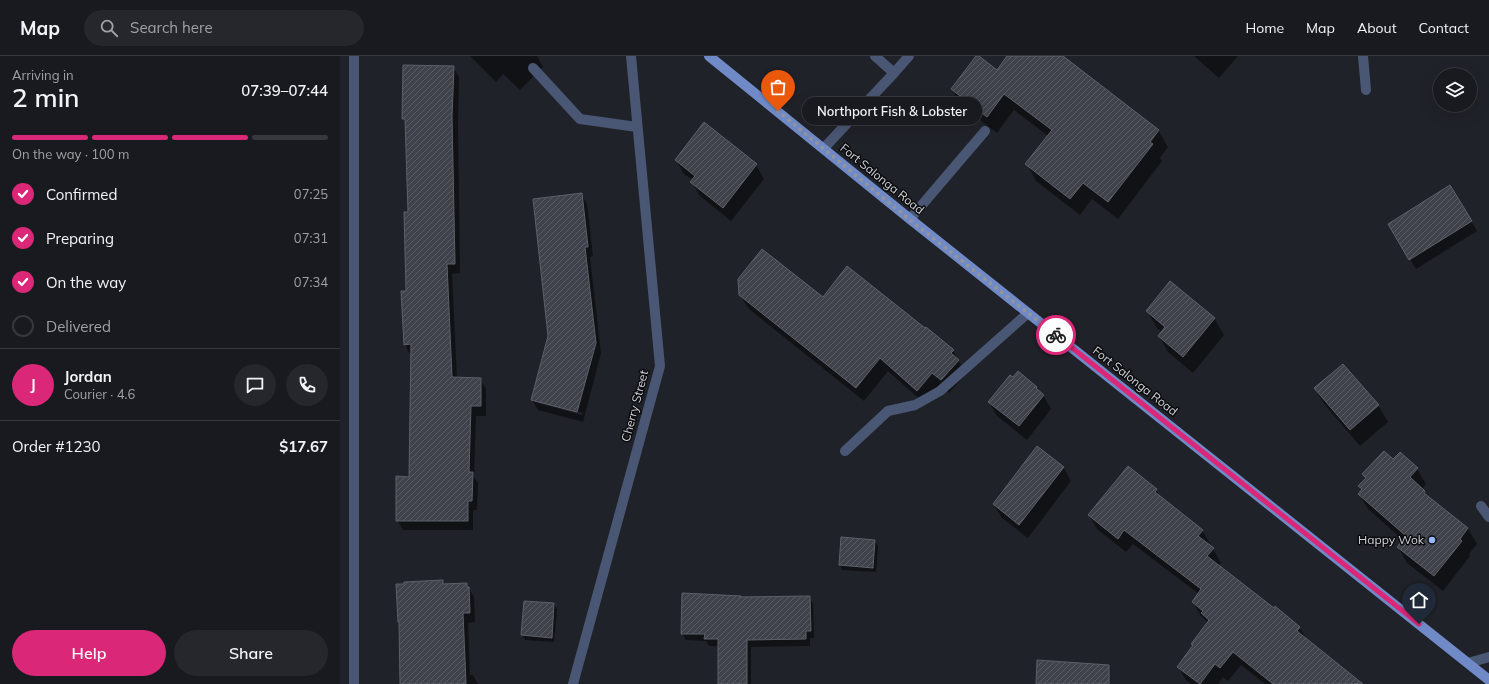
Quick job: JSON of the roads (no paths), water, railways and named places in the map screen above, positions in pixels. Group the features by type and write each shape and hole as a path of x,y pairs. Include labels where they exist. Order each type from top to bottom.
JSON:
{"main road":[{"name":"Fort Salonga Road","path":"709,56 824,148 910,220 1489,680"}],"street":[{"path":"354,56 354,684"},
{"name":"Cherry Street","path":"574,684 660,366 631,56"},
{"path":"875,56 894,73"},
{"path":"824,148 909,56"},
{"path":"1363,56 1366,90"},
{"path":"533,68 580,119 637,127"},
{"path":"910,220 984,131"},
{"path":"845,451 888,411 916,406 940,391 1028,313"},
{"path":"1481,506 1489,517"},
{"path":"1468,663 1489,657"}],"place":[{"name":"Northport Fish & Lobster","path":"778,111"},
{"name":"Happy Wok","path":"1432,540"}]}
